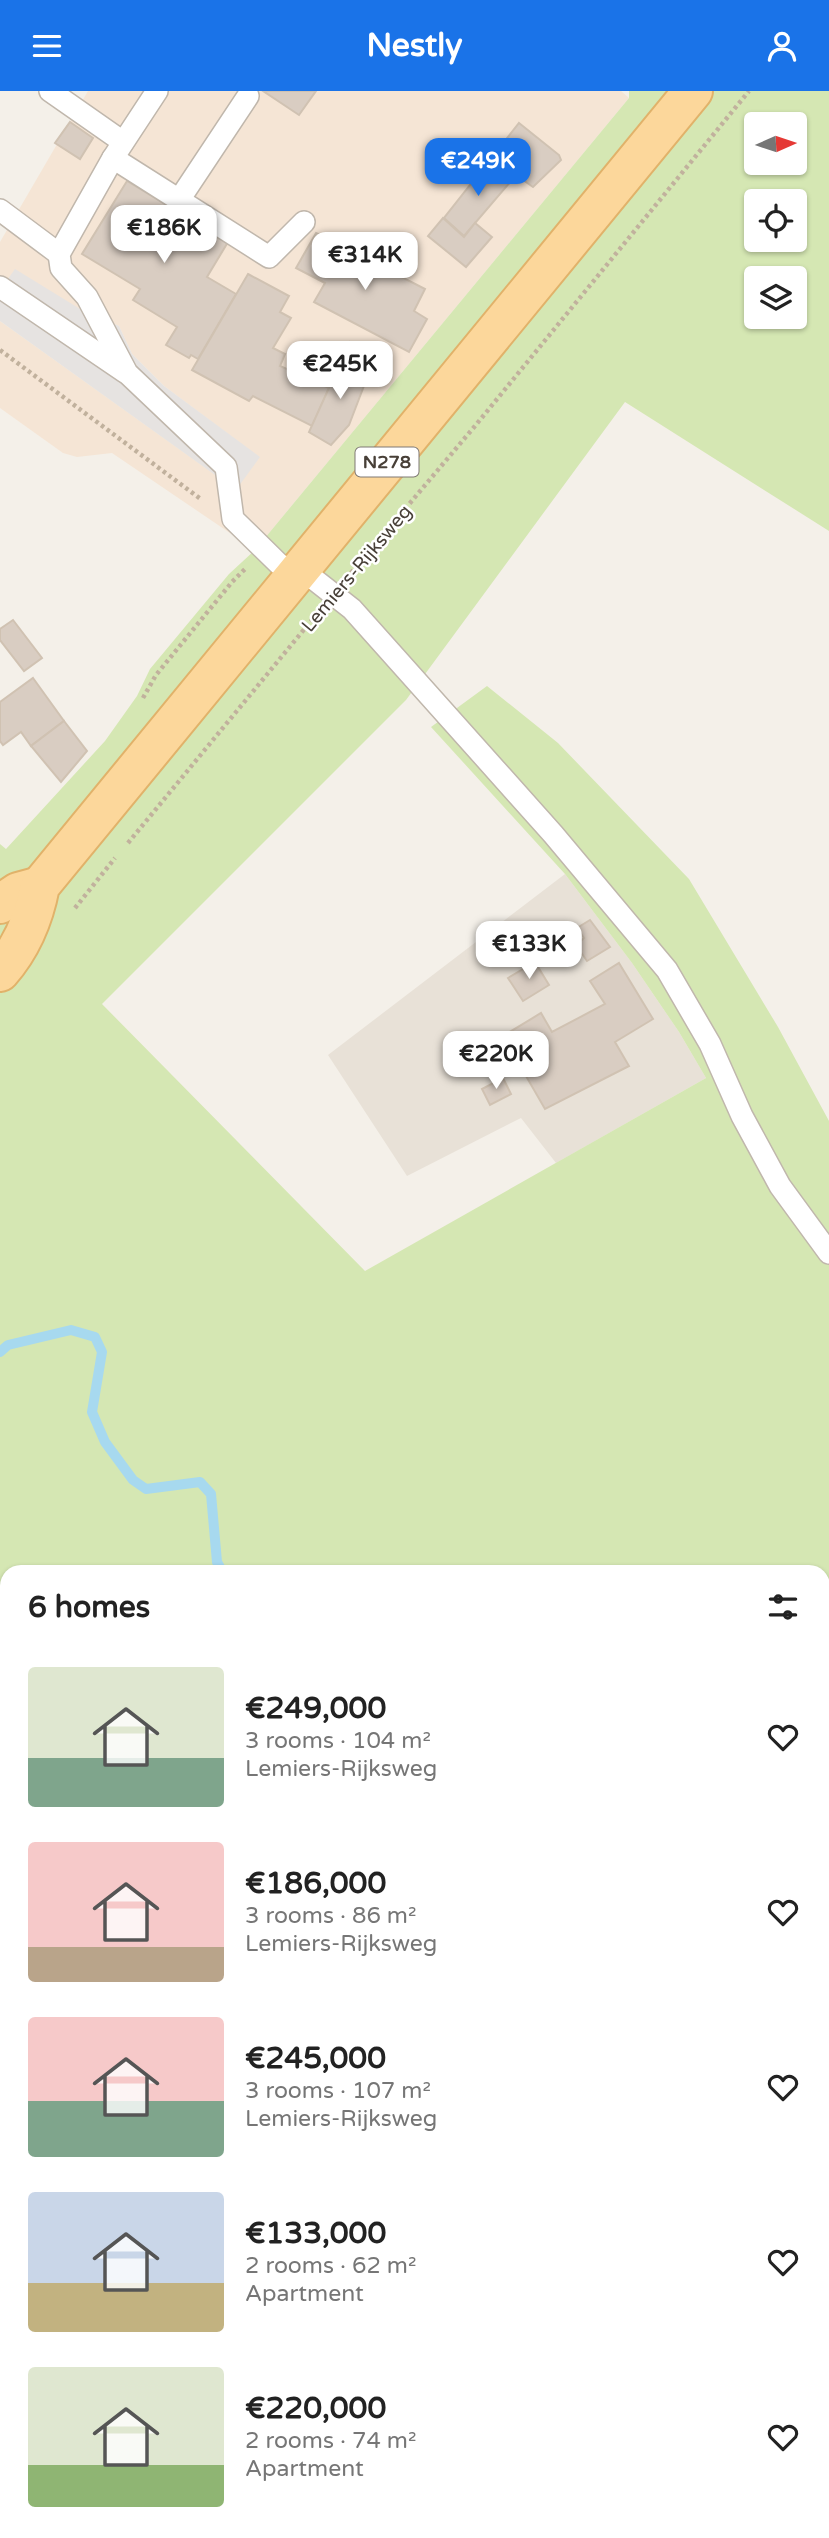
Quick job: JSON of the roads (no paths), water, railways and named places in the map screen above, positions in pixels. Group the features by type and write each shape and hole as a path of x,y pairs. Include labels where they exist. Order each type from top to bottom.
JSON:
{"main road":[{"name":"N278","path":"0,972 14,954 36,911 40,886 693,91"},
{"name":"N278","path":"0,904 18,892 40,886"}],"lane":[{"path":"50,91 179,200 269,257 304,222"},
{"path":"127,373 87,297 61,268 59,254 118,150 157,91"},
{"path":"179,200 248,96"},
{"path":"0,210 59,254"},
{"path":"0,287 127,373 226,467 233,519 279,564 316,580 352,609 553,834 667,970 705,1034 742,1116 780,1186 829,1253"}],"waterway":[{"path":"0,1352 8,1345 71,1330 95,1337 102,1352 92,1412 105,1442 133,1480 146,1489 200,1482 211,1494 219,1565"}]}
